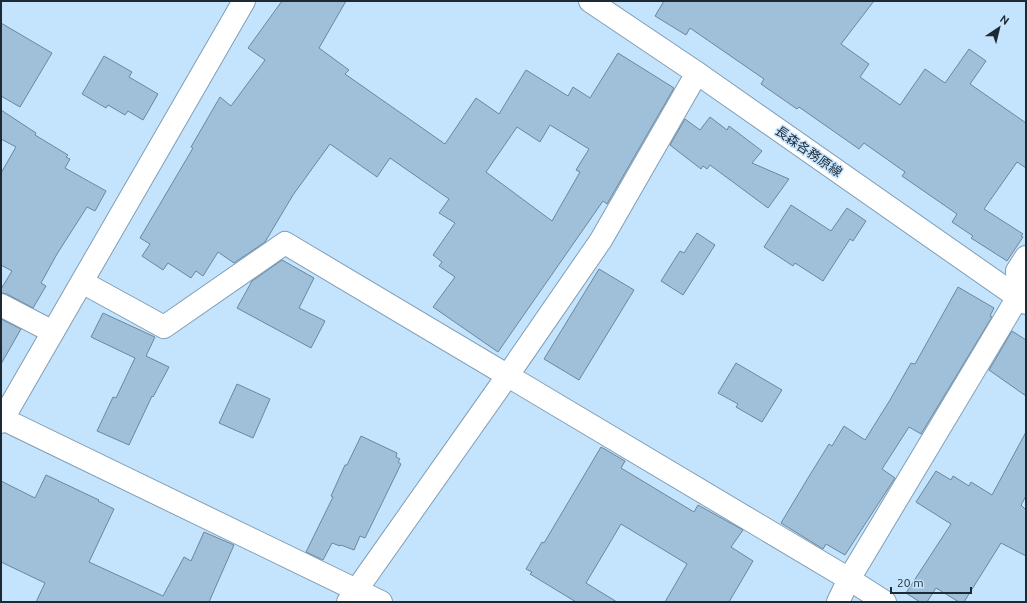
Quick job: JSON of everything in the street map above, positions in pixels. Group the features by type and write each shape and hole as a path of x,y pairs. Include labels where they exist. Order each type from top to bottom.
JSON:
{"street":[{"path":"244,1 2,421 352,596 381,602"},
{"name":"長森各務原線","path":"590,1 1022,300"},
{"path":"352,596 508,376 601,240 697,74"},
{"path":"82,282 164,327 285,243 886,602"},
{"path":"838,602 849,579 1022,300 1017,271 1026,257"},
{"path":"1,305 53,332"}],"building":[{"path":"282,1 346,1 319,48 349,70 345,74 445,144 476,98 499,114 526,70 568,96 573,87 590,98 618,53 674,88 607,204 603,201 498,352 433,307 455,277 439,266 442,262 433,255 455,223 439,213 449,199 390,158 377,177 330,144 293,195 265,242 234,263 218,252 203,276 196,271 191,278 168,263 163,270 142,256 150,244 140,238 193,148 191,147 220,97 231,106 265,60 248,48","holes":["550,125 589,149 576,170 580,172 552,221 486,172 517,127 540,142"]},
{"path":"664,1 874,1 841,44 869,64 860,77 900,105 925,69 945,83 969,49 986,61 970,84 1026,123 1026,168 1017,162 984,209 1023,234 1021,236 1023,237 1007,261 971,238 973,236 952,222 957,214 902,176 905,172 864,143 859,149 799,107 797,109 761,84 764,79 690,28 686,35 655,16"},
{"path":"1,23 52,53 20,107 1,96"},
{"path":"104,56 132,72 129,77 158,94 143,120 128,111 125,115 108,105 106,108 82,94"},
{"path":"1,110 36,133 35,135 68,155 66,157 70,159 65,168 106,191 95,211 87,207 57,254 41,283 46,286 33,308 7,294 1,293 1,289 12,271 1,265 1,173 16,147 1,139"},
{"path":"710,117 727,130 729,126 762,151 752,163 789,179 768,208 710,165 707,169 703,166 701,169 670,145 685,119 700,130"},
{"path":"791,205 831,231 847,208 866,221 853,241 850,239 823,281 795,263 793,266 764,247"},
{"path":"697,233 715,245 683,295 661,281 680,251 684,253"},
{"path":"282,260 314,278 299,308 325,321 311,348 237,308 252,281"},
{"path":"599,269 634,290 579,380 544,359"},
{"path":"958,287 994,308 990,316 992,317 921,434 909,427 882,469 895,478 845,555 826,544 823,549 781,523 829,444 832,446 844,426 865,440 911,363 915,364"},
{"path":"103,313 155,337 146,356 169,367 153,397 152,396 129,445 97,431 113,397 116,398 135,358 91,337"},
{"path":"1,319 21,329 1,364"},
{"path":"1012,331 1026,340 1026,396 989,370"},
{"path":"736,363 782,390 762,422 736,407 738,404 718,393"},
{"path":"237,384 270,399 253,438 219,423"},
{"path":"1026,432 1026,496 1021,505 1026,510 1026,556 1001,543 964,602 959,602 936,588 927,602 920,602 906,593 951,524 916,502 936,471 951,480 953,476 969,486 971,482 992,495"},
{"path":"361,436 397,453 396,457 400,459 398,462 401,464 365,538 360,536 354,550 332,543 323,560 306,552 333,497 331,496 345,465 347,465"},
{"path":"601,447 625,461 621,468 694,512 698,505 743,530 731,547 753,561 729,602 665,602 687,564 621,524 586,583 617,602 576,602 530,574 532,572 526,569 542,542 544,543"},
{"path":"46,475 99,500 98,501 114,509 89,562 163,596 184,557 191,561 204,532 234,545 209,602 36,602 45,583 1,562 1,481 35,498"}]}
